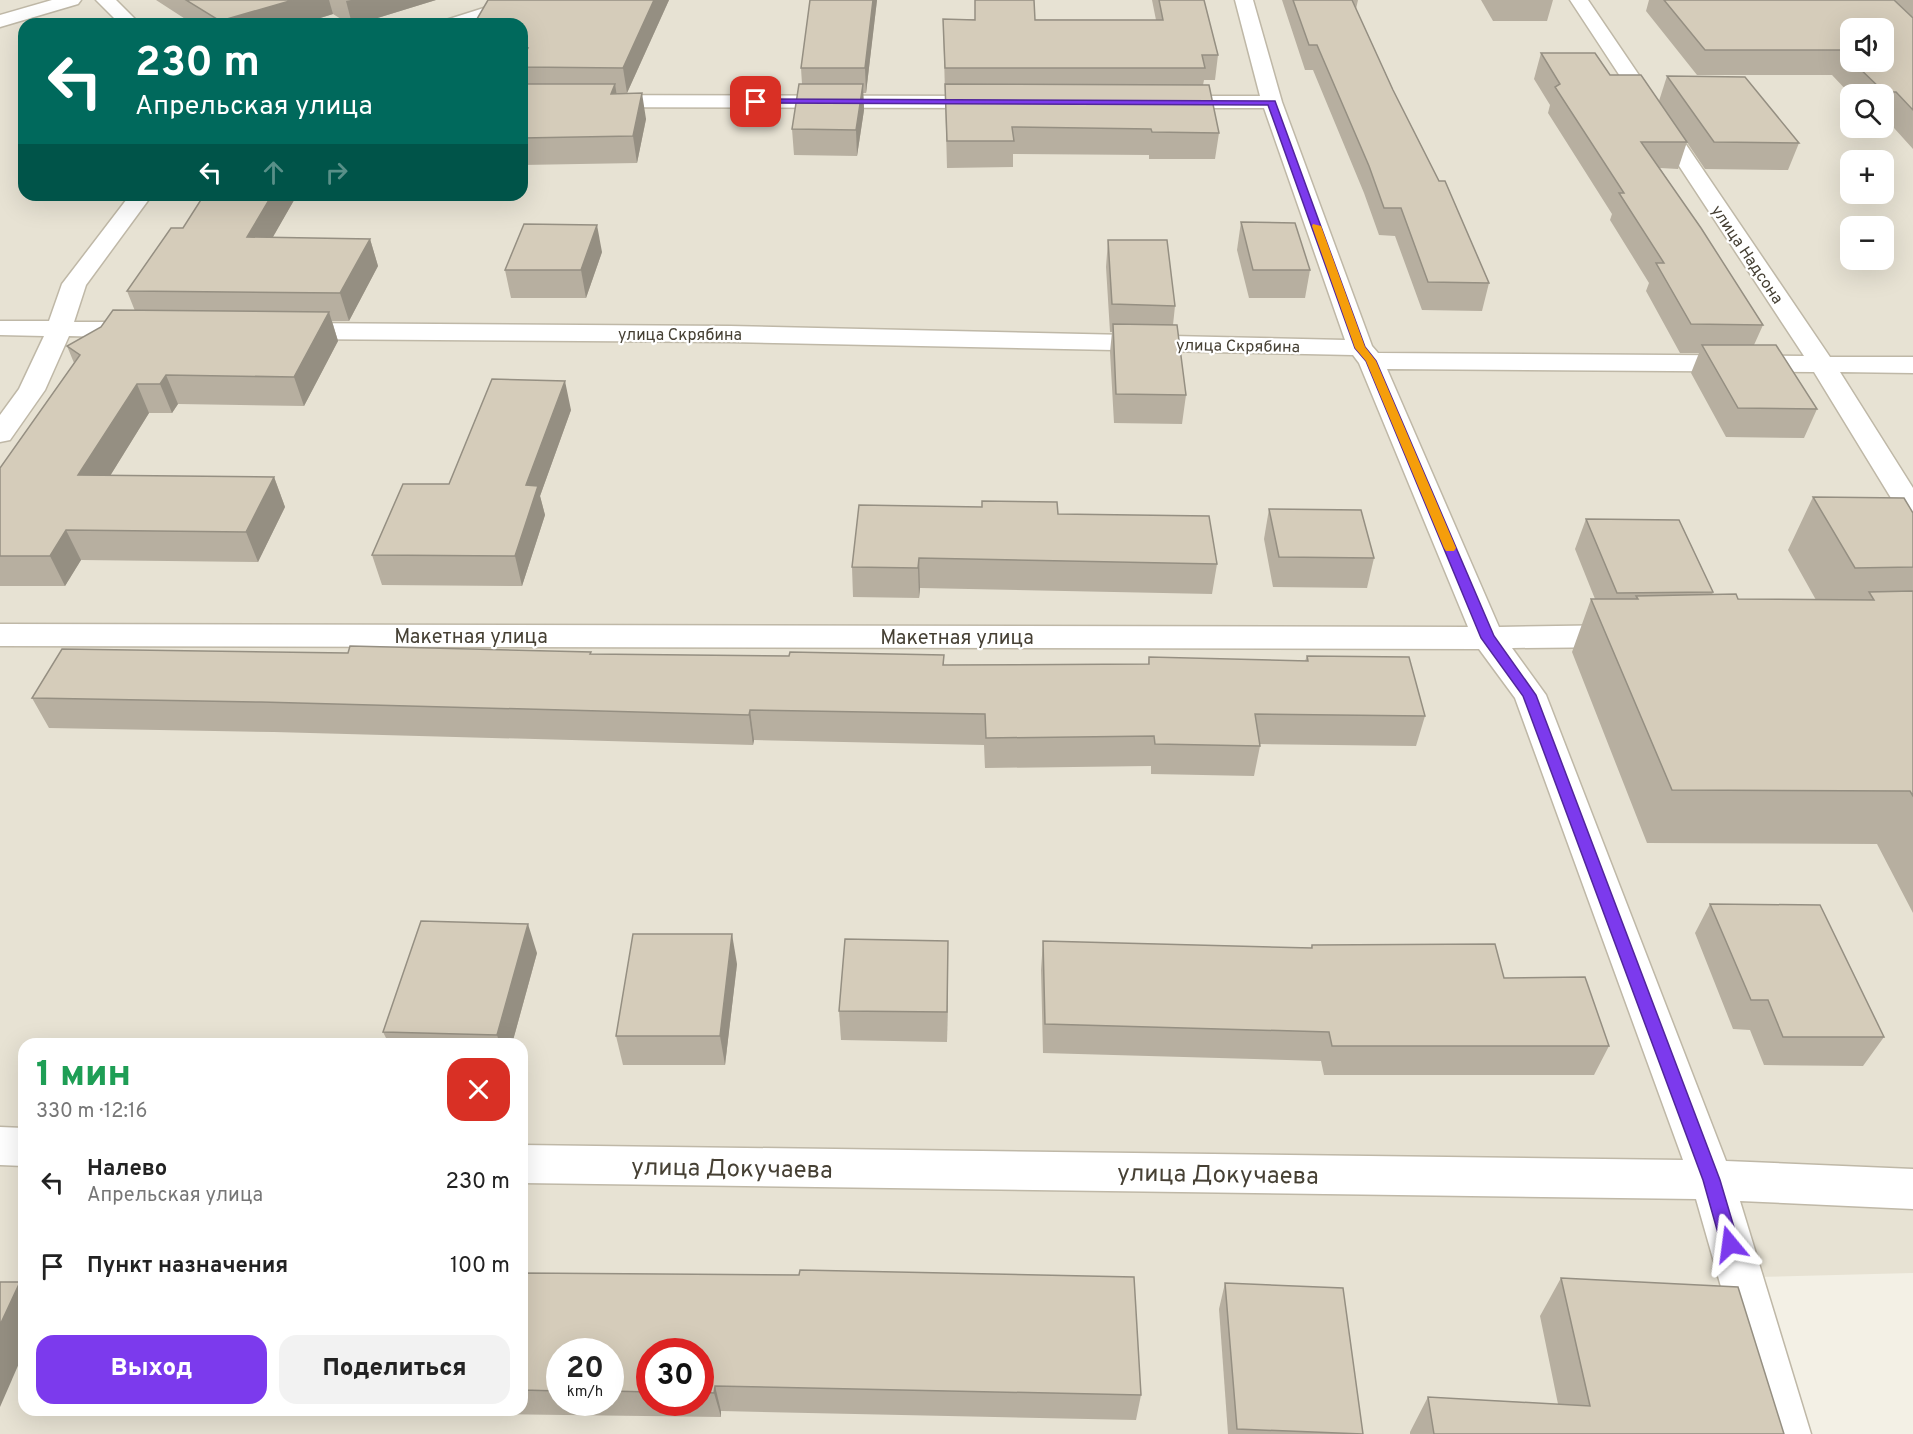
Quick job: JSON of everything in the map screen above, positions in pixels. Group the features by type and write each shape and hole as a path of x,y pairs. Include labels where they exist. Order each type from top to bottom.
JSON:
{"street":[{"path":"0,21 72,0"},
{"path":"105,0 124,18"},
{"path":"472,18 528,0"},
{"path":"1244,0 1272,102 1366,354 1488,638 1530,695 1712,1180 1787,1434"},
{"name":"улица Надсона","path":"1579,0 1823,366 1913,510"},
{"path":"528,101 1010,102"},
{"path":"1153,102 1272,102"},
{"path":"0,434 32,390 59,330 74,284 136,201"},
{"path":"0,328 167,330"},
{"name":"улица Скрябина","path":"263,331 742,334 1366,354 1823,366 1913,365"},
{"name":"Макетная улица","path":"0,635 1488,638 1653,635"},
{"path":"0,1146 18,1147"},
{"name":"улица Докучаева","path":"528,1164 1712,1180 1913,1189"}],"shaded area":[{"path":"0,0 1913,0 1913,1273 1756,1277 1793,1434 0,1434"}],"building":[{"path":"186,0 293,0 230,18 215,18"},
{"path":"488,0 654,0 623,68 528,67 528,18 478,18"},
{"path":"810,0 873,0 865,68 801,68"},
{"path":"975,0 1034,0 1035,20 1163,20 1159,0 1204,0 1218,55 1202,55 1205,68 945,68 943,19 975,20"},
{"path":"1293,0 1352,0 1393,90 1439,181 1445,181 1489,283 1428,282 1401,208 1384,208 1369,166 1317,45 1309,45"},
{"path":"1664,0 1894,0 1913,18 1913,110 1894,92 1894,84 1876,84 1863,72 1894,72 1894,18 1840,18 1840,50 1705,50"},
{"path":"1541,53 1595,53 1610,75 1641,75 1687,142 1641,142 1701,228 1763,325 1691,324 1656,263 1664,263 1619,193 1624,193 1555,87 1560,84"},
{"path":"1667,76 1745,77 1799,143 1714,142"},
{"path":"528,84 615,84 611,94 642,93 633,136 528,138"},
{"path":"799,84 863,84 856,130 792,129"},
{"path":"945,84 1209,85 1219,133 1152,132 1151,129 1012,127 1014,141 947,141"},
{"path":"200,201 268,201 247,237 370,239 340,293 127,291 171,228 183,228"},
{"path":"1241,222 1295,223 1310,270 1253,270"},
{"path":"524,224 597,225 581,270 505,270"},
{"path":"1108,240 1167,240 1175,306 1112,304"},
{"path":"113,310 329,312 294,377 166,375 160,384 137,384 78,475 274,477 246,532 66,530 50,556 0,556 0,468 80,355 67,346 101,327"},
{"path":"1113,324 1177,325 1186,395 1116,394"},
{"path":"1702,345 1776,345 1817,409 1738,408"},
{"path":"492,379 565,381 526,485 538,486 515,556 372,555 403,484 449,484"},
{"path":"1813,497 1904,498 1913,513 1913,567 1855,568"},
{"path":"982,501 1057,502 1058,514 1209,516 1217,564 919,558 918,568 852,567 859,505 982,507"},
{"path":"1269,509 1361,510 1374,558 1279,557"},
{"path":"1586,519 1679,520 1713,592 1617,593"},
{"path":"1913,591 1913,796 1910,791 1672,790 1591,599 1736,594 1738,599 1874,600 1869,592"},
{"path":"350,646 591,652 590,654 789,656 790,652 944,655 943,665 1149,664 1149,657 1308,661 1307,656 1409,657 1425,716 1255,714 1260,746 1155,744 1154,736 986,738 985,714 750,710 749,715 32,698 62,649 348,653"},
{"path":"1710,904 1820,905 1884,1037 1783,1037 1768,1000 1751,1000"},
{"path":"421,921 528,924 497,1035 383,1032"},
{"path":"633,934 732,934 720,1036 616,1036"},
{"path":"845,939 948,941 947,1012 839,1011"},
{"path":"1043,941 1312,948 1312,945 1495,944 1504,978 1585,977 1609,1046 1332,1046 1329,1032 1045,1024"},
{"path":"800,1270 1134,1277 1141,1395 715,1386 714,1393 714,1338 636,1338 636,1392 624,1391 624,1338 546,1338 546,1391 528,1390 528,1273 799,1275"},
{"path":"1561,1278 1738,1287 1784,1434 1434,1434 1428,1397 1590,1406"},
{"path":"0,1282 18,1282 18,1286 0,1325"},
{"path":"1225,1283 1343,1288 1363,1434 1237,1429"}],"slow traffic":[{"path":"1316,226 1360,348 1371,361 1450,548"}],"route":[{"path":"756,102 1272,102 1360,348 1371,361 1488,638 1530,695 1712,1180 1730,1244"}]}
